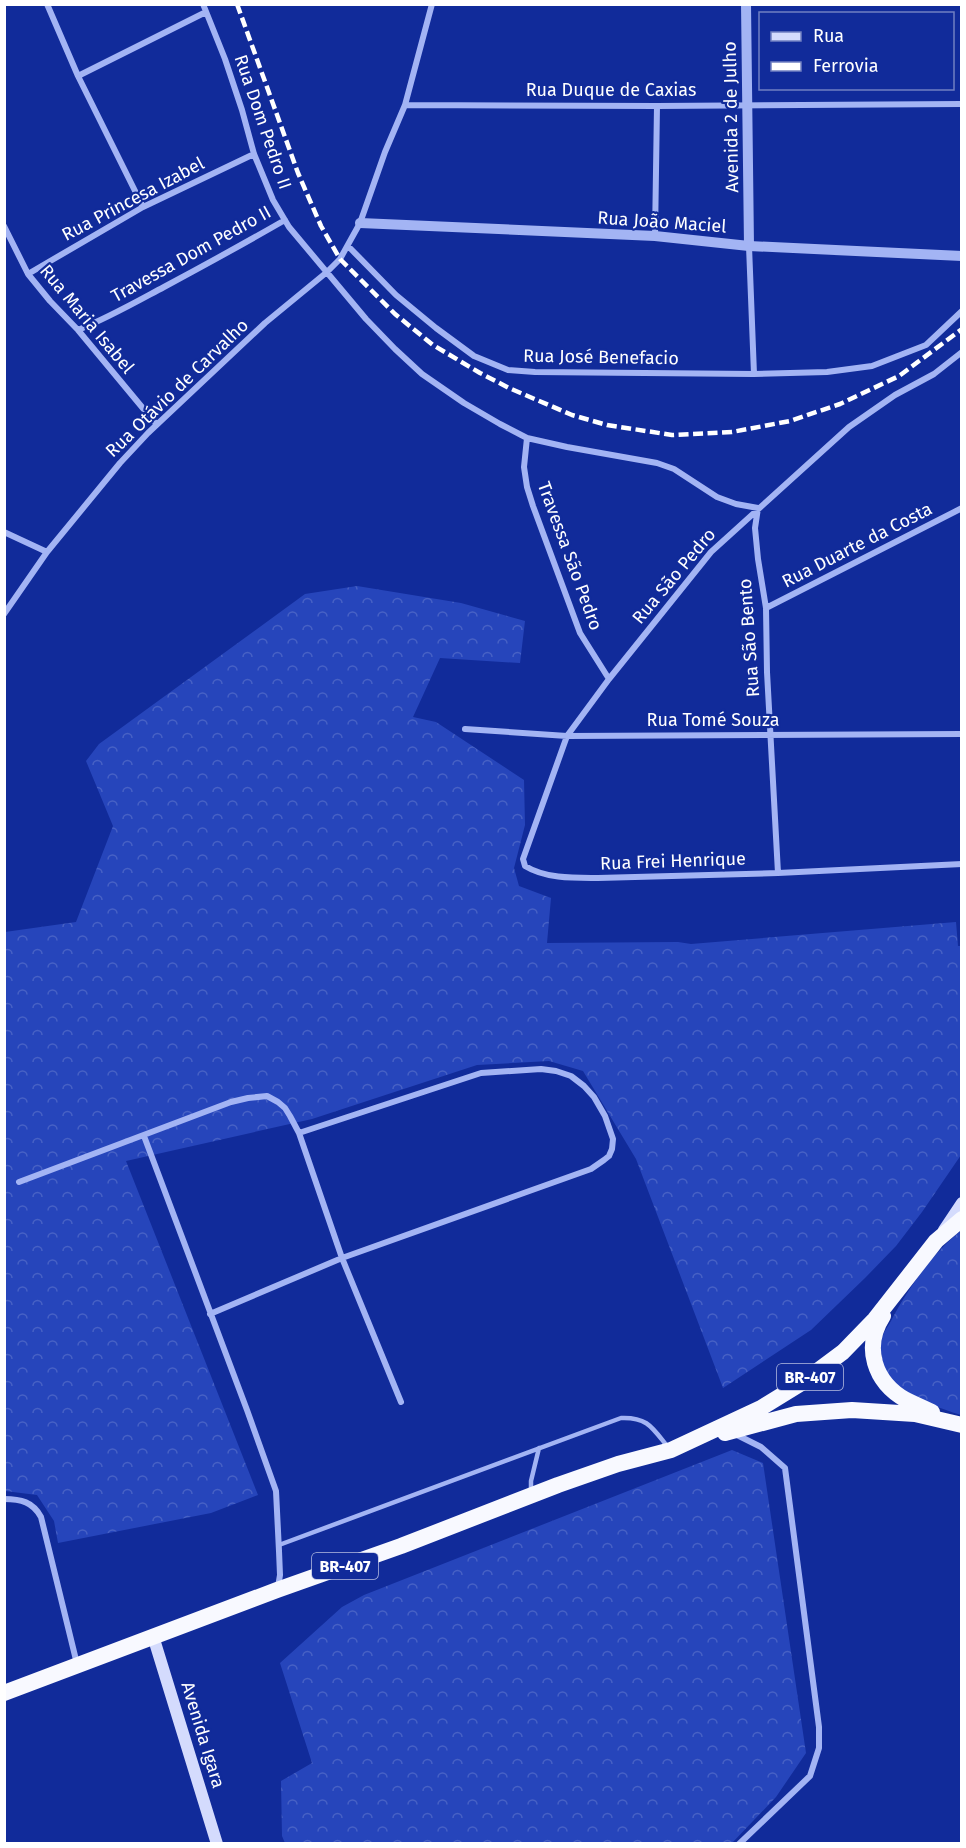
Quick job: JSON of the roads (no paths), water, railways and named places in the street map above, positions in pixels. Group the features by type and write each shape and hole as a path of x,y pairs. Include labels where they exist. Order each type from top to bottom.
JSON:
{"highway":[{"name":"BR-407","path":"678,1447 761,1408 800,1384 843,1352 875,1318 936,1241 962,1219"},
{"name":"BR-407","path":"908,1277 880,1321 874,1339 873,1355 878,1374 905,1400 959,1424"},
{"name":"BR-407","path":"4,1693 618,1464 731,1431 796,1414 852,1410 915,1414 959,1424"}],"main road":[{"path":"936,1241 962,1203"},
{"name":"Avenida Igara","path":"153,1636 217,1844"}],"street":[{"path":"47,4 78,76 143,207"},
{"name":"Rua Dom Pedro II","path":"203,4 225,59 254,154 273,200 285,219 327,272"},
{"name":"Rua Otávio de Carvalho","path":"4,614 47,552 120,463 156,424 265,322 340,259 360,223 385,152 405,105 432,4"},
{"name":"Avenida 2 de Julho","path":"746,4 749,246 754,374"},
{"path":"78,76 206,12"},
{"name":"Rua Duque de Caxias","path":"405,105 962,104"},
{"path":"655,236 657,106"},
{"name":"Rua Princesa Izabel","path":"28,274 143,207 254,154"},
{"name":"Travessa Dom Pedro II","path":"78,330 127,307 235,249 285,219"},
{"name":"Rua João Maciel","path":"360,223 655,236 749,246 962,256"},
{"name":"Rua Maria Isabel","path":"4,226 28,274 156,424"},
{"name":"Rua José Benefacio","path":"348,246 396,295 436,328 474,356 508,370 754,374 827,372 872,366 926,345 962,311"},
{"path":"327,272 366,320 422,374 500,424 527,438 657,463 674,470 717,497 736,504 758,508"},
{"name":"Rua São Pedro","path":"567,736 711,552 849,427 896,394 934,374 962,352"},
{"name":"Travessa São Pedro","path":"527,438 524,467 533,506 580,633 609,680"},
{"name":"Rua São Bento","path":"758,508 755,528 766,609 777,873"},
{"name":"Rua Duarte da Costa","path":"766,609 962,508"},
{"path":"4,532 47,552"},
{"name":"Rua Tomé Souza","path":"465,729 567,736 962,734"},
{"name":"Rua Frei Henrique","path":"567,736 523,859 525,866 538,872 598,878 777,873 962,864"},
{"path":"210,1314 342,1258 597,1166 609,1156 613,1139 594,1097 584,1086 571,1076 541,1069 481,1073 299,1133"},
{"path":"19,1182 231,1102 267,1096 278,1102 285,1108 299,1133 342,1258 400,1402"},
{"path":"144,1136 248,1410 276,1491 280,1575 277,1590"},
{"path":"731,1431 761,1447 785,1468 819,1727 819,1748 810,1776 739,1844"},
{"path":"4,1499 27,1502 33,1505 41,1516 77,1665"}],"lane":[{"path":"279,1545 621,1418 635,1417 650,1425 678,1447"},
{"path":"531,1496 531,1481 539,1448"}],"railway":[{"path":"237,4 298,173 321,226 340,259 395,314 433,345 509,388 572,415 607,425 672,435 732,432 790,421 840,404 899,376 962,329"}]}
